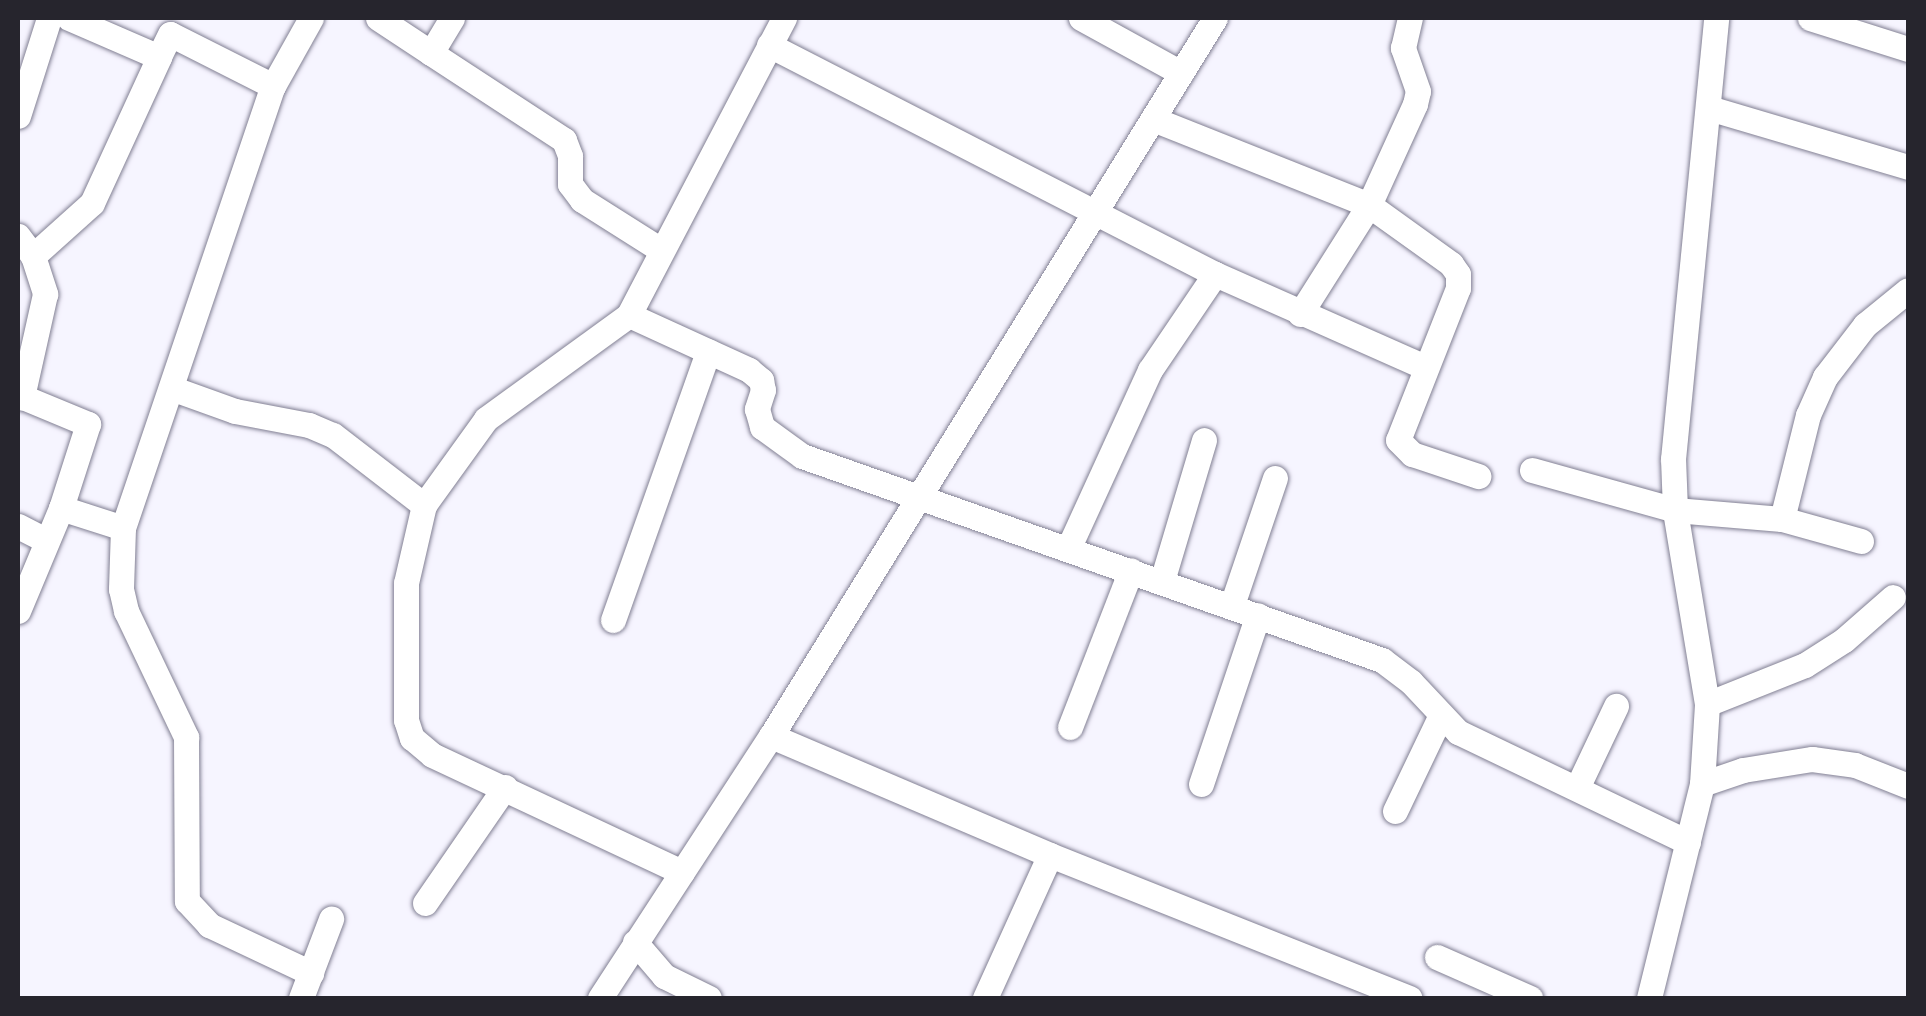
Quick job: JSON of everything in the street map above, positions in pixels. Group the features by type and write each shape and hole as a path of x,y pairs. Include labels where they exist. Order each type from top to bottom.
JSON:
{"street":[{"path":"18,116 50,18"},
{"path":"69,18 169,36 273,86"},
{"path":"311,18 273,86 123,528 121,589 126,610 186,737 188,901 209,925 311,973"},
{"path":"378,18 564,140 570,156 570,184 582,200 661,250"},
{"path":"431,53 452,18"},
{"path":"682,872 432,755 412,738 406,720 406,584 424,504 486,419 628,315 784,18"},
{"path":"1081,18 1181,73"},
{"path":"600,998 771,736 1215,18"},
{"path":"1300,314 1368,205 1418,97 1403,48 1410,18"},
{"path":"1648,998 1702,784 1707,704 1675,510 1673,459 1716,18"},
{"path":"1810,18 1908,49"},
{"path":"18,611 61,508 88,424 20,396 45,294 25,246 92,203 169,36"},
{"path":"769,45 1216,274 1424,367"},
{"path":"1709,108 1908,167"},
{"path":"1152,119 1368,205 1439,254 1458,274 1458,288 1398,440 1412,454 1478,476"},
{"path":"1068,548 1150,370 1216,274"},
{"path":"18,286 45,294"},
{"path":"1782,519 1808,414 1825,377 1865,325 1908,290"},
{"path":"628,315 761,380 763,390 757,409 762,427 802,456 1382,660 1411,682 1458,732 1688,842"},
{"path":"614,620 708,351"},
{"path":"171,388 234,412 309,424 333,435 424,504"},
{"path":"1162,581 1204,440"},
{"path":"1532,470 1675,510 1782,519 1861,542"},
{"path":"1232,605 1275,478"},
{"path":"61,508 123,528"},
{"path":"18,526 46,540"},
{"path":"1070,726 1131,570"},
{"path":"1707,704 1805,664 1844,640 1893,598"},
{"path":"1201,784 1258,614"},
{"path":"1577,788 1616,706"},
{"path":"1395,811 1440,717"},
{"path":"771,736 1050,856 1410,998"},
{"path":"1702,784 1743,770 1812,759 1856,765 1908,786"},
{"path":"426,903 505,786"},
{"path":"984,998 1006,942 1050,856"},
{"path":"301,998 331,919"},
{"path":"636,942 664,976 708,998"},
{"path":"1437,957 1530,998"}]}
